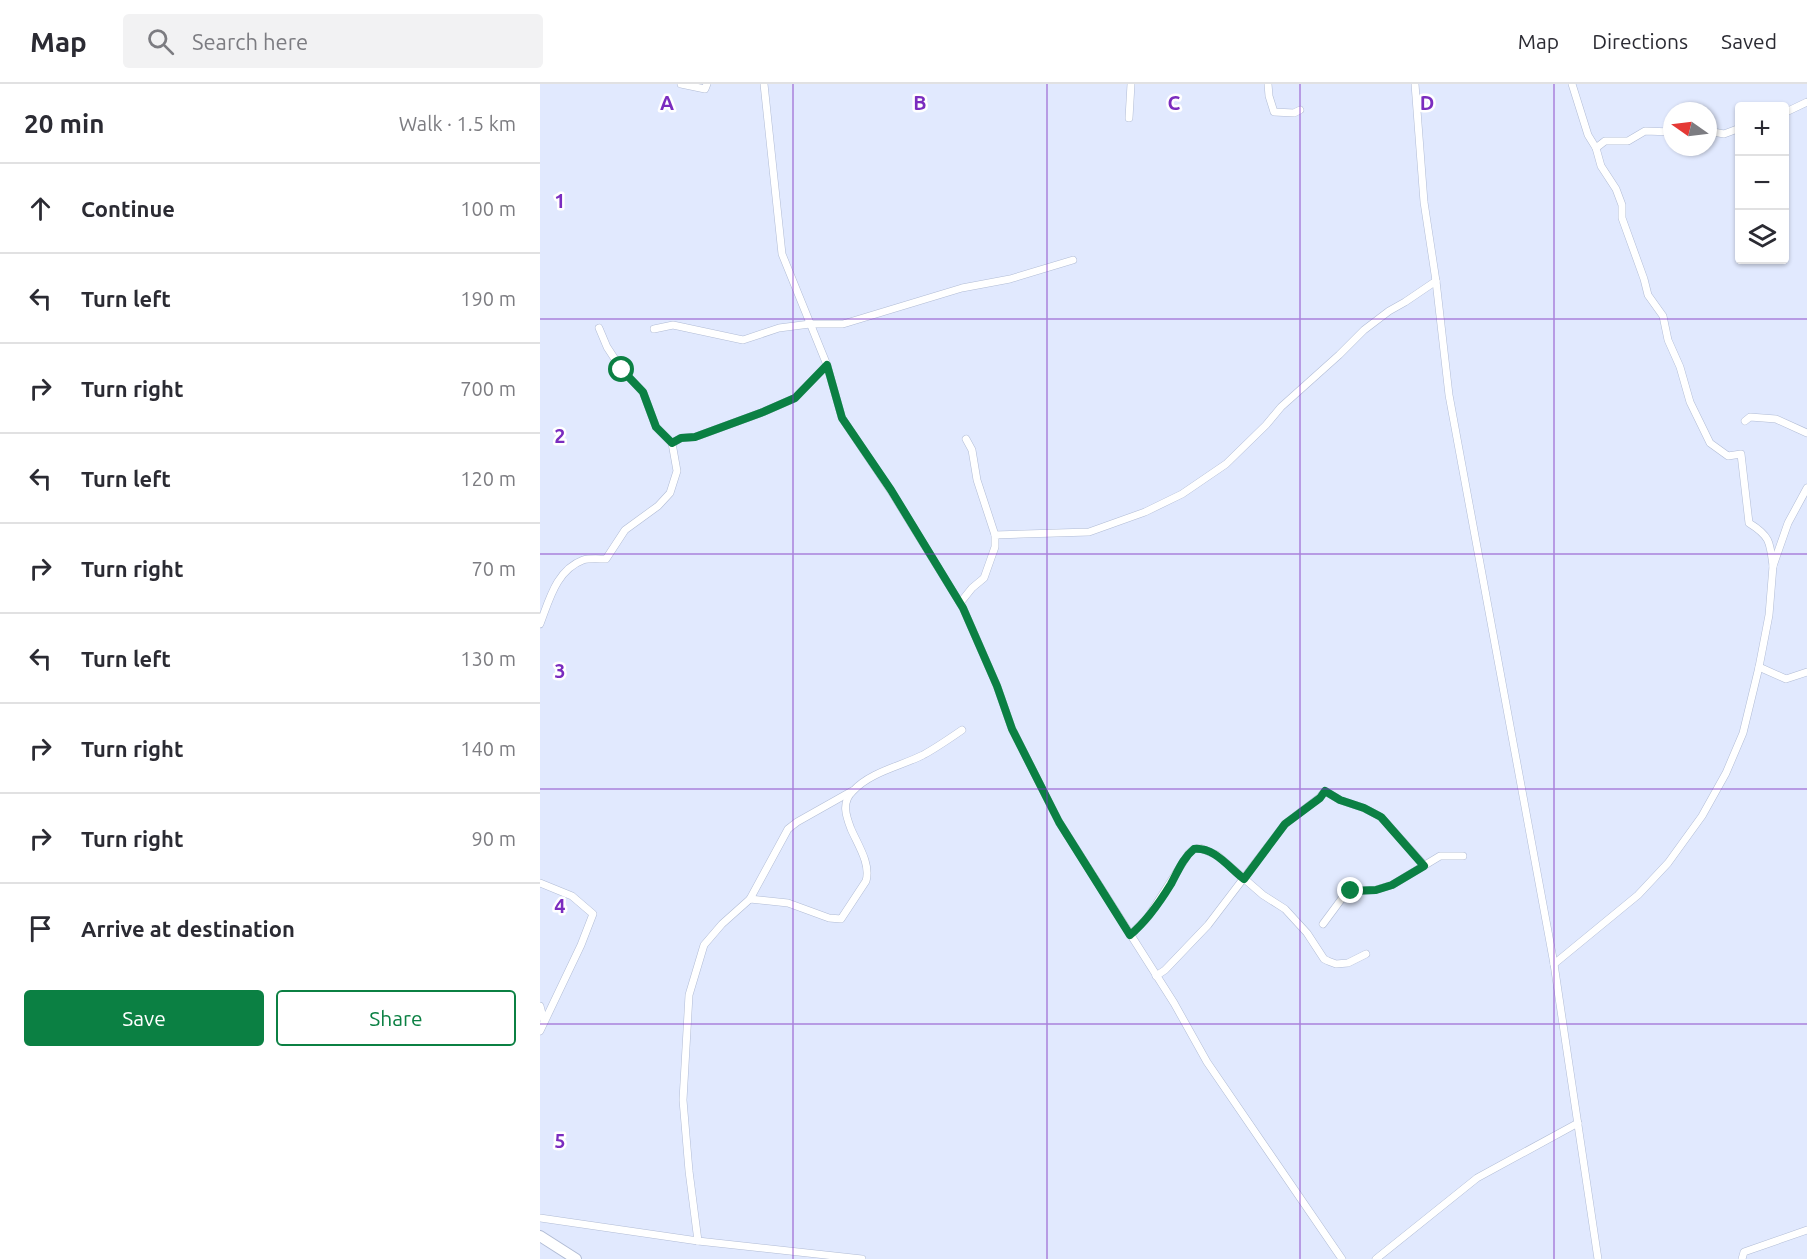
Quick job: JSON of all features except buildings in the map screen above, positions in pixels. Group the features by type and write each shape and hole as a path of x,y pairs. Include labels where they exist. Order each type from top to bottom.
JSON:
{"highway":[{"path":"540,1236 576,1259"}],"street":[{"path":"681,84 705,89 708,84"},
{"path":"764,84 782,255 827,365 842,418 891,490 960,603 997,686 1012,729 1059,822 1207,1062 1342,1259"},
{"path":"1129,118 1131,84"},
{"path":"1268,84 1274,112 1294,113 1300,110"},
{"path":"1415,84 1424,202 1449,395 1554,964 1598,1259"},
{"path":"1554,964 1638,895 1668,863 1702,816 1726,773 1743,734 1760,667 1769,615 1773,566 1765,532 1749,523 1741,454 1728,456 1710,443 1690,402 1680,367 1668,340 1663,316 1648,295 1622,218 1622,205 1616,189 1601,166 1596,148 1588,135 1572,84"},
{"path":"1789,111 1807,102"},
{"path":"1596,148 1605,141 1628,141 1645,130 1663,131"},
{"path":"1717,133 1724,134 1735,130"},
{"path":"654,329 673,326 743,340 779,328 810,324 843,324 962,288 1010,279 1073,260"},
{"path":"995,535 1089,532 1145,512 1182,494 1226,464 1281,407 1364,330 1436,281"},
{"path":"540,624 549,599 568,568 584,560 606,559 625,530 658,506 670,492 678,471 672,443 656,427 643,392 622,370 607,347 599,328"},
{"path":"672,443 681,438 695,437 746,419 795,398 827,365"},
{"path":"1745,421 1750,417 1776,418 1807,433"},
{"path":"960,603 984,578 995,547 995,535 977,480 972,450 966,439"},
{"path":"1773,566 1788,523 1807,488"},
{"path":"1760,667 1786,679 1807,672"},
{"path":"698,1241 683,1100 689,995 704,945 722,924 750,900 788,830 797,822 882,773 922,755 962,730"},
{"path":"750,900 788,903 841,920 868,875 867,865 846,818 846,804 852,791"},
{"path":"1156,976 1165,970 1208,925 1285,824 1320,798 1325,791 1340,800 1364,808 1381,817 1424,866"},
{"path":"1130,935 1148,917 1178,869 1194,849 1200,848 1217,855 1263,895 1285,909 1307,933 1324,959 1336,964 1348,963 1366,954"},
{"path":"1323,924 1343,897 1351,891 1376,890 1392,885 1445,855 1463,856"},
{"path":"540,883 572,896 592,914 581,945 540,1031"},
{"path":"540,1006 544,1022"},
{"path":"1376,1259 1477,1179 1578,1123"},
{"path":"540,1218 698,1241 862,1259"},
{"path":"1742,1259 1744,1252 1807,1230"}],"route":[{"path":"622,370 643,392 656,427 672,443 681,438 695,437 737,422 795,398 827,365 842,418 891,490 963,608 997,686 1012,729 1059,822 1130,935 1148,917 1178,869 1194,849 1200,848 1217,855 1244,879 1285,824 1320,798 1325,791 1340,800 1364,808 1381,817 1424,866 1392,885 1376,890 1351,891"}]}
